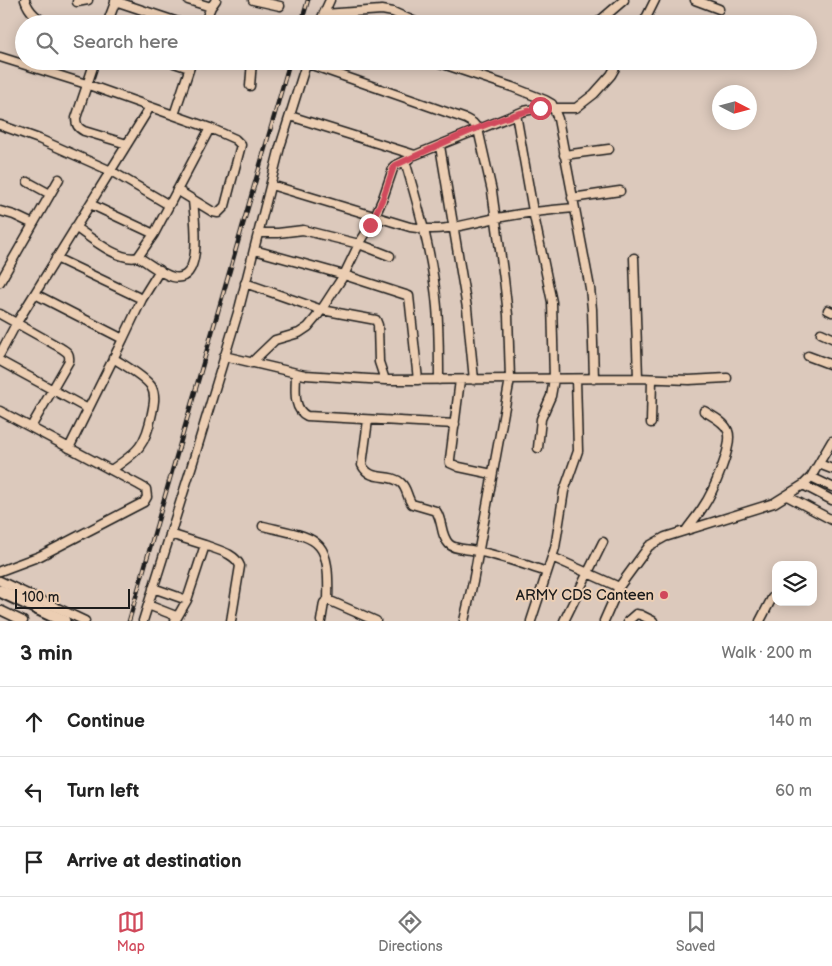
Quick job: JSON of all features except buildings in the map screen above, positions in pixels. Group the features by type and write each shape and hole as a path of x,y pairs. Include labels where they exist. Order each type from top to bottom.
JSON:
{"highway":[{"path":"0,591 64,621"}],"street":[{"path":"25,0 36,15"},
{"path":"77,2 88,0"},
{"path":"188,0 211,7"},
{"path":"208,15 216,0"},
{"path":"253,0 280,6"},
{"path":"330,0 324,14 382,10 400,15"},
{"path":"606,15 624,0"},
{"path":"648,15 655,0"},
{"path":"695,0 720,9"},
{"path":"111,15 116,1 157,15"},
{"path":"0,57 15,62"},
{"path":"42,70 210,128 235,139 241,145 225,206 218,213 213,212 177,190"},
{"path":"92,70 76,118 76,124 79,129 84,131 127,144"},
{"path":"174,115 188,70"},
{"path":"250,86 251,70"},
{"path":"143,621 224,356 270,185 304,70"},
{"path":"337,70 466,120 473,123 478,129 492,191 508,315 510,379 464,621"},
{"path":"461,70 545,100 554,108 558,119 585,262 592,310 594,379"},
{"path":"251,363 274,340 299,333 308,327 322,310 344,275 375,216 394,166 415,155 516,114 540,108 576,108 587,100 614,70"},
{"path":"0,354 34,294 150,107"},
{"path":"516,114 533,211 552,302 554,379 551,396 541,419 538,448"},
{"path":"290,116 415,155"},
{"path":"0,125 39,139 110,171 169,205"},
{"path":"138,257 154,234 210,128"},
{"path":"440,146 467,308 474,380"},
{"path":"564,155 609,149"},
{"path":"405,161 424,230 433,276 437,307 440,380"},
{"path":"0,282 4,268 33,224 59,179"},
{"path":"28,182 50,194"},
{"path":"270,185 424,230 454,228 533,211 574,208"},
{"path":"572,198 620,191"},
{"path":"75,227 119,255 128,258 138,257 171,276 178,277 184,275 192,264 196,248 193,200"},
{"path":"90,204 154,234"},
{"path":"0,211 33,224"},
{"path":"258,233 303,230 359,244 390,256"},
{"path":"254,250 410,296 418,380"},
{"path":"56,258 142,300"},
{"path":"634,258 638,378"},
{"path":"69,448 142,300 160,270"},
{"path":"245,283 322,310 376,320 378,325 379,362 384,380"},
{"path":"34,294 123,339"},
{"path":"0,314 61,348 70,356 69,361 31,427"},
{"path":"820,333 832,338"},
{"path":"224,356 305,376 384,380 638,378 689,380 726,378"},
{"path":"808,356 832,365"},
{"path":"111,470 129,458 146,439 154,395 146,381 113,358"},
{"path":"0,361 88,409"},
{"path":"296,373 297,407 301,413 316,418 454,424"},
{"path":"534,620 558,535 564,491 578,451 576,379"},
{"path":"652,379 652,423"},
{"path":"460,380 450,463 459,467 492,474"},
{"path":"0,411 146,489 147,497 144,502 40,556 0,571"},
{"path":"686,530 704,506 728,446 728,429 704,411"},
{"path":"368,420 362,465 364,470 368,474 399,481 405,488 412,504 417,507 432,509 438,514 443,534 448,543 454,547 478,551 547,572"},
{"path":"604,621 619,587 649,546 664,537 774,503 787,496 811,477 832,441"},
{"path":"819,464 832,469"},
{"path":"811,477 832,487"},
{"path":"803,485 832,500"},
{"path":"787,496 832,520"},
{"path":"262,526 305,536 314,540 320,546 326,556 328,568 328,600 324,603 321,621"},
{"path":"170,534 205,545 238,560 240,566 231,621"},
{"path":"564,621 603,542"},
{"path":"148,605 176,618 187,600 205,545"},
{"path":"552,557 619,587"},
{"path":"0,581 85,621"},
{"path":"153,588 187,600"},
{"path":"760,621 772,598"},
{"path":"328,600 376,621"},
{"path":"0,610 24,621"},
{"path":"628,621 636,614 653,621"}],"railway":[{"path":"304,15 308,0"},
{"path":"129,621 287,70"}],"place":[{"name":"ARMY CDS Canteen","path":"664,595"}],"route":[{"path":"370,225 383,198 394,166 415,155 478,129 524,111 540,108"}]}
